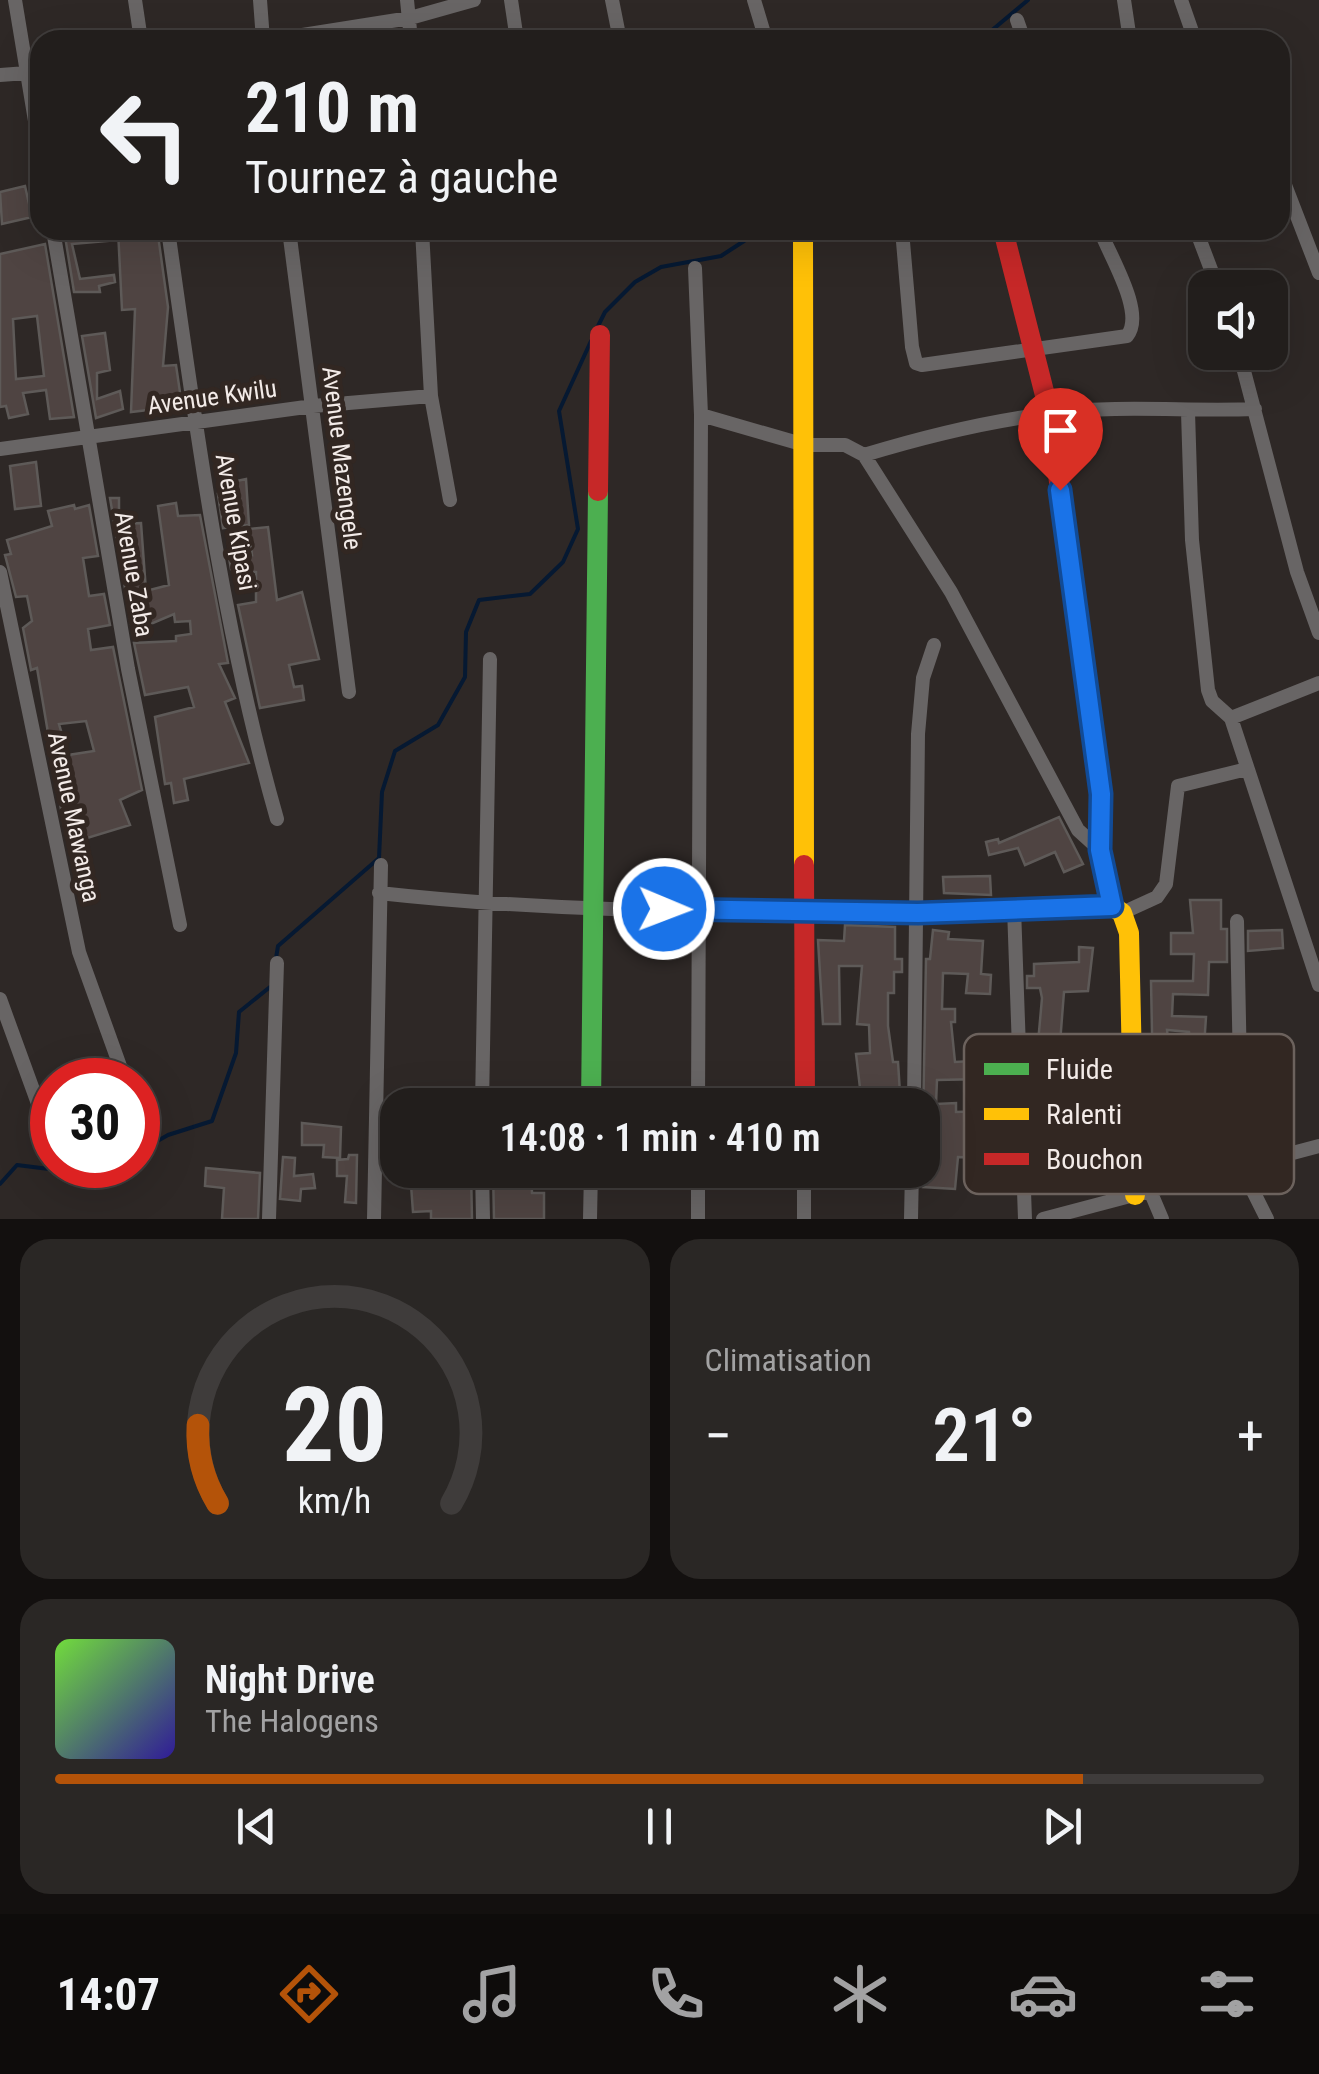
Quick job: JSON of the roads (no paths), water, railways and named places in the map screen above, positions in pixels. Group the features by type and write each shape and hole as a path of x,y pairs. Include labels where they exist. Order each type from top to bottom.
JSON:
{"street":[{"path":"15,0 30,57"},
{"path":"135,0 140,30"},
{"path":"260,0 262,30"},
{"path":"407,0 411,30"},
{"path":"334,30 410,18 474,0"},
{"path":"510,0 515,30"},
{"path":"612,0 618,30"},
{"path":"754,0 763,30"},
{"path":"1124,0 1128,30"},
{"path":"1180,0 1191,30"},
{"path":"1017,20 1020,30"},
{"path":"0,75 30,72"},
{"path":"1290,198 1319,272"},
{"name":"Avenue Zaba","path":"55,240 86,437 154,806 180,924"},
{"name":"Avenue Kipasi","path":"169,240 195,421 242,689 278,820"},
{"name":"Avenue Mazengele","path":"290,240 349,692"},
{"path":"423,240 431,396 450,500"},
{"path":"803,240 804,1088"},
{"path":"903,240 916,363 1132,332 1126,288 1104,240"},
{"path":"1006,240 1050,414 1101,794 1100,850 1117,910 1129,932 1134,1034"},
{"path":"1200,240 1211,270"},
{"path":"695,268 701,416 698,1088"},
{"path":"592,1088 600,335"},
{"path":"1245,370 1297,572 1319,633"},
{"name":"Avenue Kwilu","path":"0,449 313,406 431,396"},
{"path":"864,455 897,442 1050,414 1114,409 1255,409"},
{"path":"1188,412 1192,540 1202,650 1212,701 1231,718 1319,985"},
{"path":"701,416 805,445 845,445 864,455 950,592 1078,830 1100,850"},
{"name":"Avenue Mawanga","path":"0,572 80,952 117,1058"},
{"path":"914,1088 918,734 923,678 934,645"},
{"path":"482,1088 490,659"},
{"path":"1231,718 1319,683"},
{"path":"379,893 486,905 805,913 1117,910 1157,897 1166,884 1178,786 1247,770"},
{"path":"374,1219 381,865"},
{"path":"1014,908 1018,1034"},
{"path":"1237,921 1239,1034"},
{"path":"270,1219 277,963"},
{"path":"0,1000 30,1082"},
{"path":"1294,1153 1319,1146"},
{"path":"482,1188 483,1219"},
{"path":"590,1188 590,1219"},
{"path":"698,1188 698,1219"},
{"path":"804,1188 804,1219"},
{"path":"911,1219 912,1188"},
{"path":"1024,1194 1025,1219"},
{"path":"1043,1219 1143,1194 1162,1219"},
{"path":"1254,1194 1267,1219"}],"waterway":[{"path":"992,30 1028,0"},
{"path":"597,328 605,312 635,282 661,267 721,256 746,240"},
{"path":"276,958 278,946 379,858 382,792 395,751 438,725 465,677 466,632 479,600 530,594 563,562 578,529 559,411 591,341"},
{"path":"160,1140 212,1121 236,1053 239,1012 270,987"},
{"path":"0,1184 17,1165 30,1167"}]}
